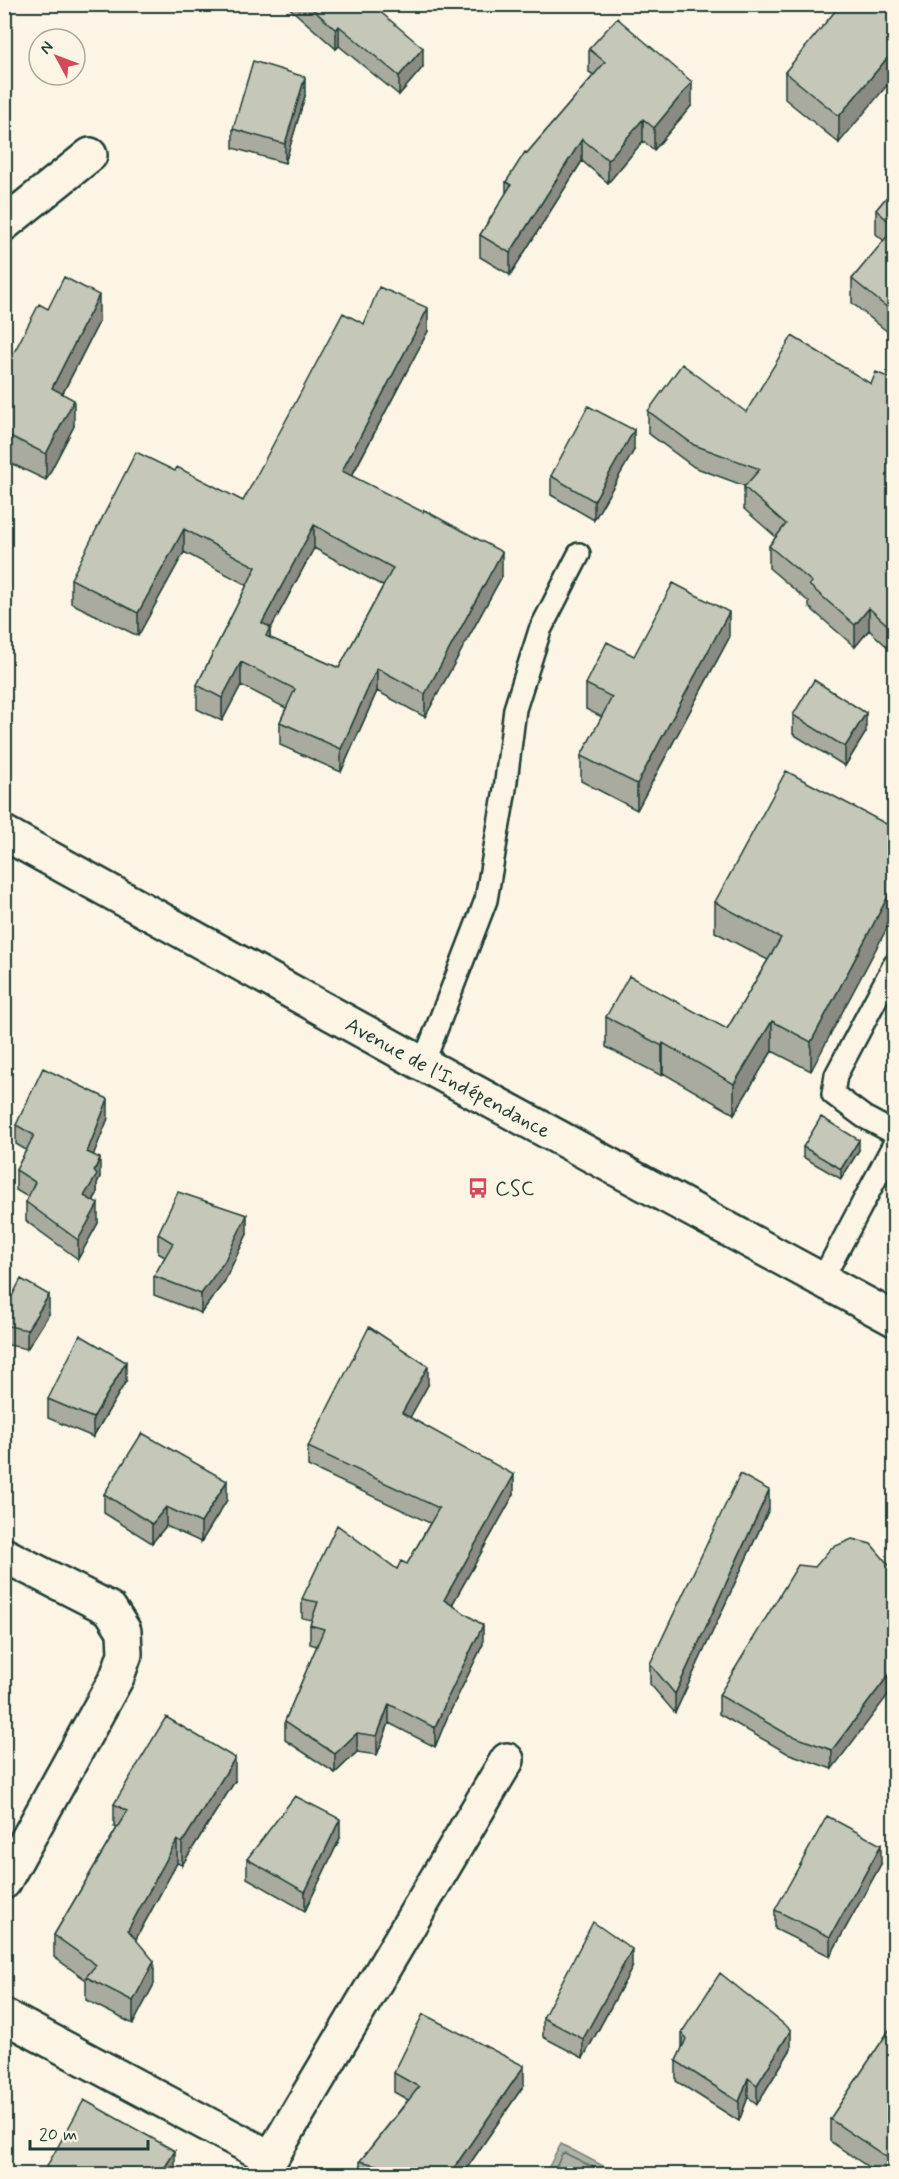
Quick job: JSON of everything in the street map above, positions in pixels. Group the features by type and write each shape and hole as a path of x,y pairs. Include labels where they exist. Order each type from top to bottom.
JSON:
{"street":[{"path":"4,224 90,154"},
{"name":"Avenue de l'Indépendance","path":"4,833 423,1064 894,1319"},
{"path":"4,1555 110,1610 124,1631 125,1654 117,1677 4,1882"},
{"path":"4,2016 266,2166 507,1760"}],"lane":[{"path":"423,1064 486,900 505,789 515,709 540,630 579,555"},
{"path":"894,965 836,1075 833,1094 864,1117 894,1133"},
{"path":"822,1280 894,1143"}],"water":[{"path":"561,2144 609,2169 606,2174 551,2174 546,2172"}],"building":[{"path":"307,4 371,4 423,48 399,76 339,26 336,30"},
{"path":"841,4 886,4 894,12 894,50 839,116 785,72"},
{"path":"617,18 692,82 654,128 643,119 608,160 582,139 510,253 480,235 511,185 506,182 525,152 527,153 605,62 589,49"},
{"path":"253,61 305,77 285,144 233,129"},
{"path":"894,188 894,226 876,210"},
{"path":"894,228 894,313 852,279"},
{"path":"64,277 99,295 52,388 74,400 46,454 4,433 4,372 39,304 48,309"},
{"path":"379,287 428,308 342,471 423,512 424,510 502,552 425,694 377,668 341,749 280,722 295,689 241,662 222,698 197,685 256,567 184,529 138,613 71,579 136,452 175,471 177,467 243,501 343,313 364,324","holes":["314,525 393,568 339,668 266,636 270,627 262,623"]},
{"path":"792,336 871,384 876,372 894,380 894,631 869,608 855,625 809,585 812,582 769,546 786,524 744,487 760,469 694,445 648,411 682,364 746,412"},
{"path":"588,406 634,430 594,501 551,476"},
{"path":"673,583 729,612 637,784 581,756 612,697 586,684 607,642 634,656"},
{"path":"814,680 866,713 845,747 793,715"},
{"path":"786,771 894,828 894,885 811,1042 772,1021 734,1084 663,1043 662,1046 606,1017 629,976 727,1029 781,938 715,902"},
{"path":"43,1068 108,1099 87,1152 100,1158 94,1171 97,1175 84,1196 98,1204 78,1240 26,1202 35,1182 16,1170 34,1135 16,1125"},
{"path":"821,1117 859,1140 841,1169 803,1147"},
{"path":"178,1192 247,1215 224,1262 201,1294 154,1276 173,1243 158,1234"},
{"path":"21,1279 49,1295 27,1330 4,1325 4,1311"},
{"path":"369,1327 428,1366 402,1413 514,1475 444,1600 483,1625 435,1728 389,1704 377,1736 357,1733 335,1754 285,1721 324,1629 310,1625 318,1602 302,1599 337,1525 397,1569 401,1561 407,1564 439,1508 308,1447"},
{"path":"80,1335 126,1362 93,1418 48,1399"},
{"path":"142,1433 227,1481 201,1523 166,1507 152,1524 104,1494"},
{"path":"740,1474 769,1490 675,1694 650,1664"},
{"path":"852,1539 871,1544 894,1571 894,1668 832,1750 787,1734 719,1695 798,1565 815,1567 831,1548"},
{"path":"166,1717 235,1758 182,1843 177,1840 128,1930 154,1961 133,2001 86,1977 96,1965 54,1935 127,1811 114,1804"},
{"path":"295,1796 340,1819 305,1892 247,1859"},
{"path":"827,1816 881,1845 830,1937 775,1910"},
{"path":"593,1922 632,1949 583,2039 543,2018"},
{"path":"720,1973 791,2030 757,2085 748,2078 739,2102 676,2061 686,2039 682,2032"},
{"path":"423,2014 524,2066 449,2175 416,2175 360,2161 419,2087 394,2073"},
{"path":"894,2023 894,2162 830,2119"},
{"path":"84,2100 175,2151 160,2175 42,2175"}],"place":[{"name":"CSC","path":"478,1188"}]}
